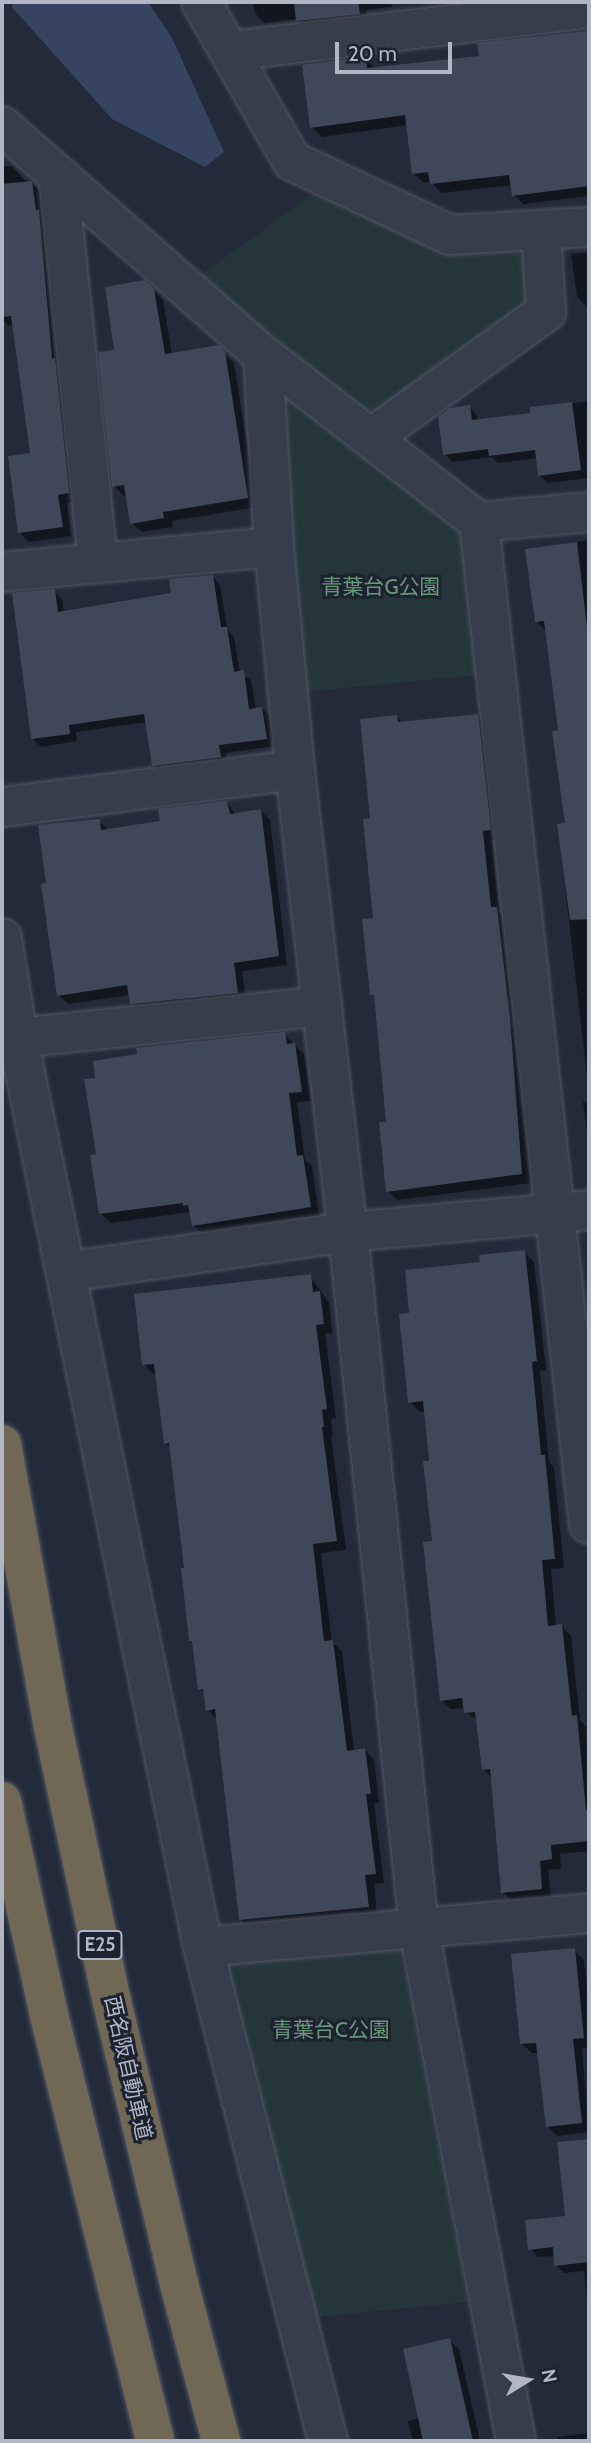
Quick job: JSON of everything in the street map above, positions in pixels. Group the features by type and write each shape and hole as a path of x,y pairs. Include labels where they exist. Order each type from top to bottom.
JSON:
{"highway":[{"name":"西名阪自動車道","path":"2,1444 53,1727 112,2002 179,2284 221,2441"},
{"path":"2,1801 52,2029 155,2441"}],"street":[{"path":"201,2 292,161 450,235 589,227"},
{"path":"231,51 589,8"},
{"path":"2,126 263,355 479,522 589,512"},
{"path":"58,176 98,563"},
{"path":"371,439 546,312 541,230"},
{"path":"263,355 274,547 295,770 348,1232 419,1930 516,2441"},
{"path":"479,522 573,1212 589,1524"},
{"path":"2,572 274,547"},
{"path":"2,807 295,770"},
{"path":"2,938 18,1038 203,1947 328,2441"},
{"path":"18,1038 322,1006"},
{"path":"66,1272 348,1232 573,1212"},
{"path":"203,1947 589,1913"}],"green space":[{"path":"320,189 454,255 528,241 532,307 371,425 194,280"},
{"name":"青葉台G公園","path":"277,380 463,524 479,675 303,692"},
{"name":"青葉台C公園","path":"278,1941 401,1949 468,2302 316,2317 226,1959"}],"water":[{"path":"13,2 148,2 172,38 224,152 205,167 112,119 12,7"}],"building":[{"path":"294,2 358,2 360,14 296,21"},
{"path":"589,31 589,186 512,196 509,175 430,184 428,172 412,174 405,115 310,128 302,65 366,57 367,68 479,56 477,43"},
{"path":"32,181 36,210 39,210 52,359 55,358 69,493 58,495 63,527 18,533 8,456 30,453 11,316 2,317 2,184"},
{"path":"145,280 154,289 165,354 219,345 225,351 248,498 163,512 164,518 130,524 124,485 112,487 98,352 114,350 105,287"},
{"path":"572,402 581,470 538,476 535,450 489,456 488,449 443,455 438,417 450,408 470,405 472,420 530,413 530,407"},
{"path":"577,542 589,644 589,919 570,920 557,824 565,823 552,731 558,730 544,621 535,622 525,549"},
{"path":"213,575 221,627 227,627 234,672 244,670 249,709 262,707 267,739 219,745 221,757 152,766 144,714 69,725 70,734 31,739 12,593 55,589 58,612 171,593 169,579"},
{"path":"478,714 491,830 483,831 491,907 497,907 510,1018 522,1174 386,1192 379,1122 386,1122 374,995 370,995 362,919 373,918 363,819 370,818 360,719 397,715 398,722"},
{"path":"227,801 230,814 261,809 279,956 234,963 238,993 130,1004 127,985 57,996 41,884 46,883 38,825 100,819 101,830 160,821 158,809"},
{"path":"285,1032 287,1044 295,1043 302,1092 289,1093 297,1156 303,1155 311,1207 192,1226 188,1205 183,1206 183,1203 99,1214 90,1155 96,1154 84,1079 95,1078 93,1061 137,1054 136,1048"},
{"path":"525,1250 537,1361 532,1362 541,1455 545,1455 555,1559 542,1560 548,1626 562,1624 572,1716 577,1715 586,1810 589,1810 589,1841 551,1845 552,1859 540,1861 542,1889 501,1893 490,1769 482,1770 475,1712 464,1713 462,1698 440,1701 423,1542 432,1541 423,1461 429,1461 423,1401 408,1403 399,1314 409,1313 405,1270 480,1262 479,1255"},
{"path":"311,1274 313,1292 320,1291 324,1324 316,1325 327,1409 322,1410 322,1427 337,1541 313,1544 324,1641 333,1640 347,1751 365,1748 371,1794 366,1794 376,1874 365,1875 369,1907 239,1920 215,1709 206,1711 203,1689 198,1690 192,1641 189,1641 181,1568 184,1568 169,1443 164,1444 154,1364 142,1365 134,1294"},
{"path":"575,1948 584,2038 573,2039 582,2123 546,2127 536,2043 520,2044 511,1954"},
{"path":"589,2139 589,2262 554,2266 553,2247 528,2250 525,2220 565,2216 557,2142"},
{"path":"450,2338 473,2441 423,2441 403,2349"}]}
